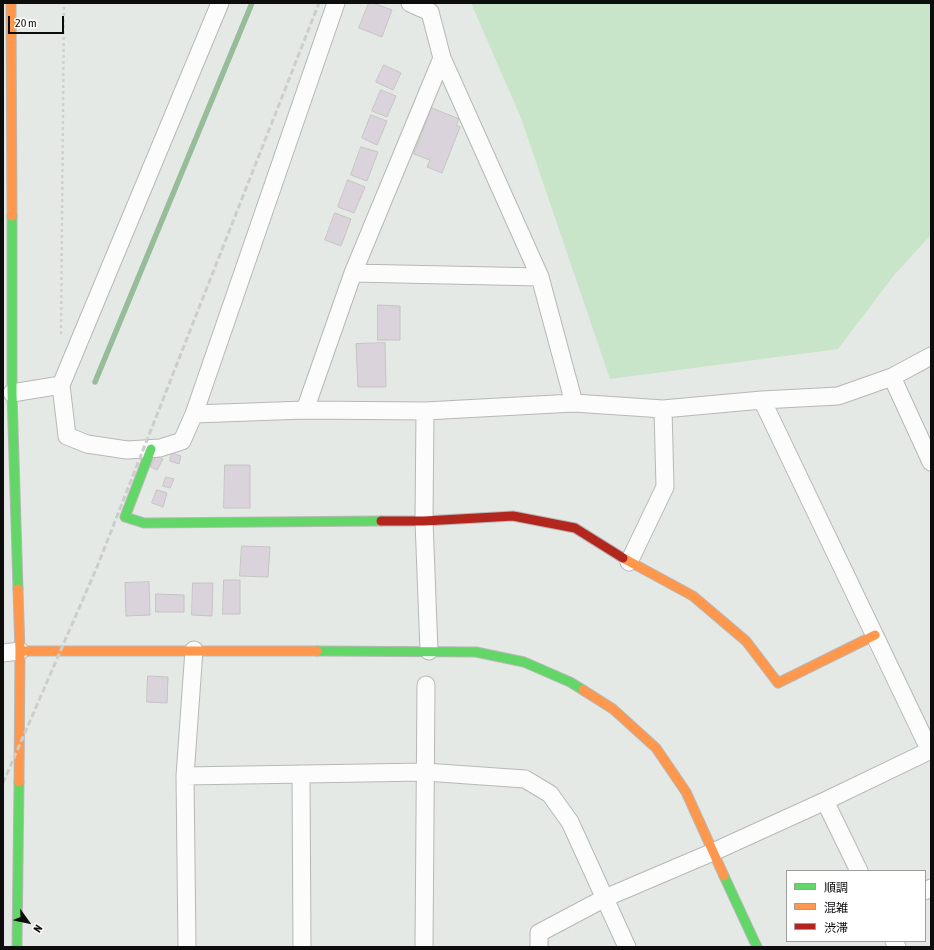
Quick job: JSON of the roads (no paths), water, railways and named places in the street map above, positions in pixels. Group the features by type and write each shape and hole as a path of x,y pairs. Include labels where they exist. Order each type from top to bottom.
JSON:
{"main road":[{"path":"11,3 12,393 20,652 17,947"},
{"path":"151,449 125,517 144,523 424,521 513,516 575,528 629,562 693,596 746,641 778,683 875,635"},
{"path":"20,652 194,650 428,651 476,652 524,662 570,682 613,709 656,748 686,792 757,947"}],"street":[{"path":"220,3 61,385 67,436 87,444 127,450 160,448 182,441 194,414 336,3"},
{"path":"410,3 430,12 442,58 540,277 574,403"},
{"path":"305,410 353,273 442,58"},
{"path":"353,273 540,277"},
{"path":"194,414 305,410 425,411 574,403 663,409 762,400 838,396 892,377 931,356"},
{"path":"892,377 931,462"},
{"path":"12,393 61,385"},
{"path":"539,947 539,933 605,898 713,852 825,801 930,750 762,400"},
{"path":"629,562 665,487 663,409"},
{"path":"425,411 424,521 428,651"},
{"path":"187,947 185,776 194,650"},
{"path":"3,653 20,652"},
{"path":"424,947 426,685"},
{"path":"185,776 425,772 525,779 550,794 570,822 627,947"},
{"path":"301,774 302,947"},
{"path":"825,801 859,870"}],"waterway":[{"path":"95,382 252,3"}],"railway":[{"path":"3,783 97,567 319,3"}]}
